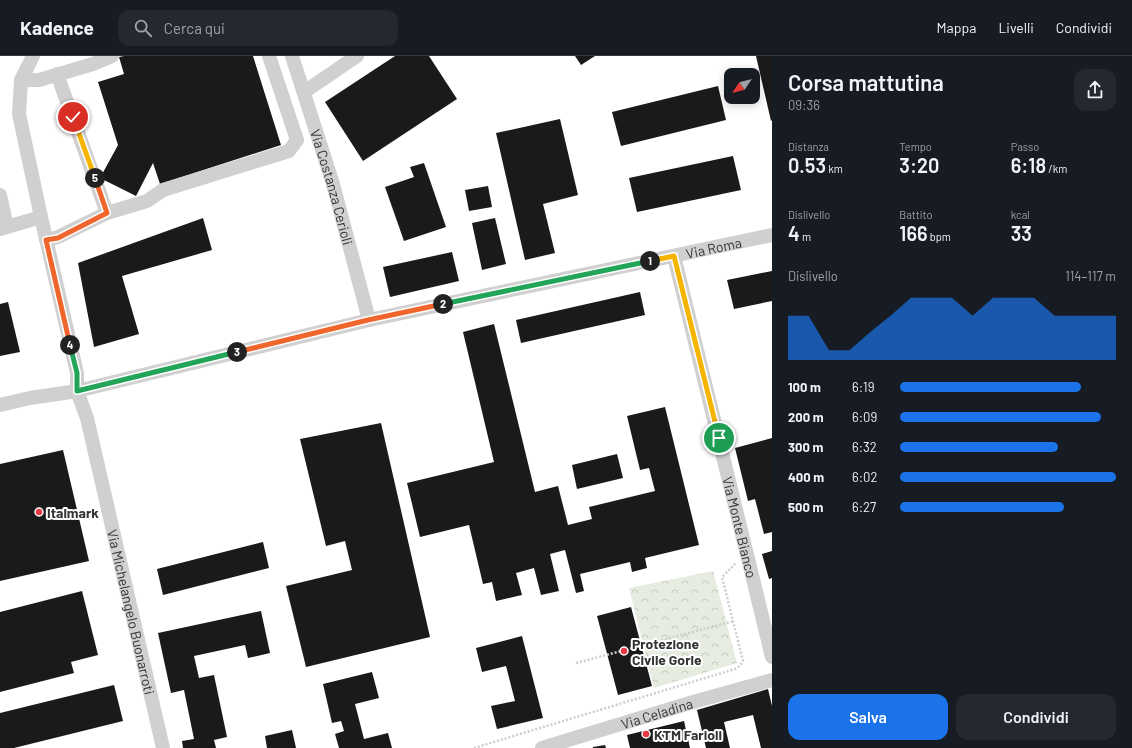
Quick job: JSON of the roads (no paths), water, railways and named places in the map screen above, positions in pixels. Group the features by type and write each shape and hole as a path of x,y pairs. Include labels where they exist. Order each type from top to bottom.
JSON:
{"street":[{"name":"Via Michelangelo Buonarroti","path":"33,56 21,80 19,114 77,373 77,391 87,418 163,748"},
{"path":"21,80 38,80 93,64 112,56"},
{"path":"46,240 58,238 107,213 147,201 164,190 289,152 297,140 269,56"},
{"name":"Via Costanza Cerioli","path":"292,56 333,184 368,320"},
{"path":"304,92 357,56"},
{"path":"57,74 107,213"},
{"path":"0,195 4,228 41,217"},
{"name":"Via Roma","path":"0,405 30,398 77,391 368,320 772,235"},
{"name":"Via Monte Bianco","path":"674,256 772,657"},
{"name":"Via Celadina","path":"550,747 693,702 772,680"}],"place":[{"name":"Italmark","path":"39,512"},
{"name":"Protezione Civile Gorle","path":"624,651"},
{"name":"KTM Farioli","path":"646,734"}]}
